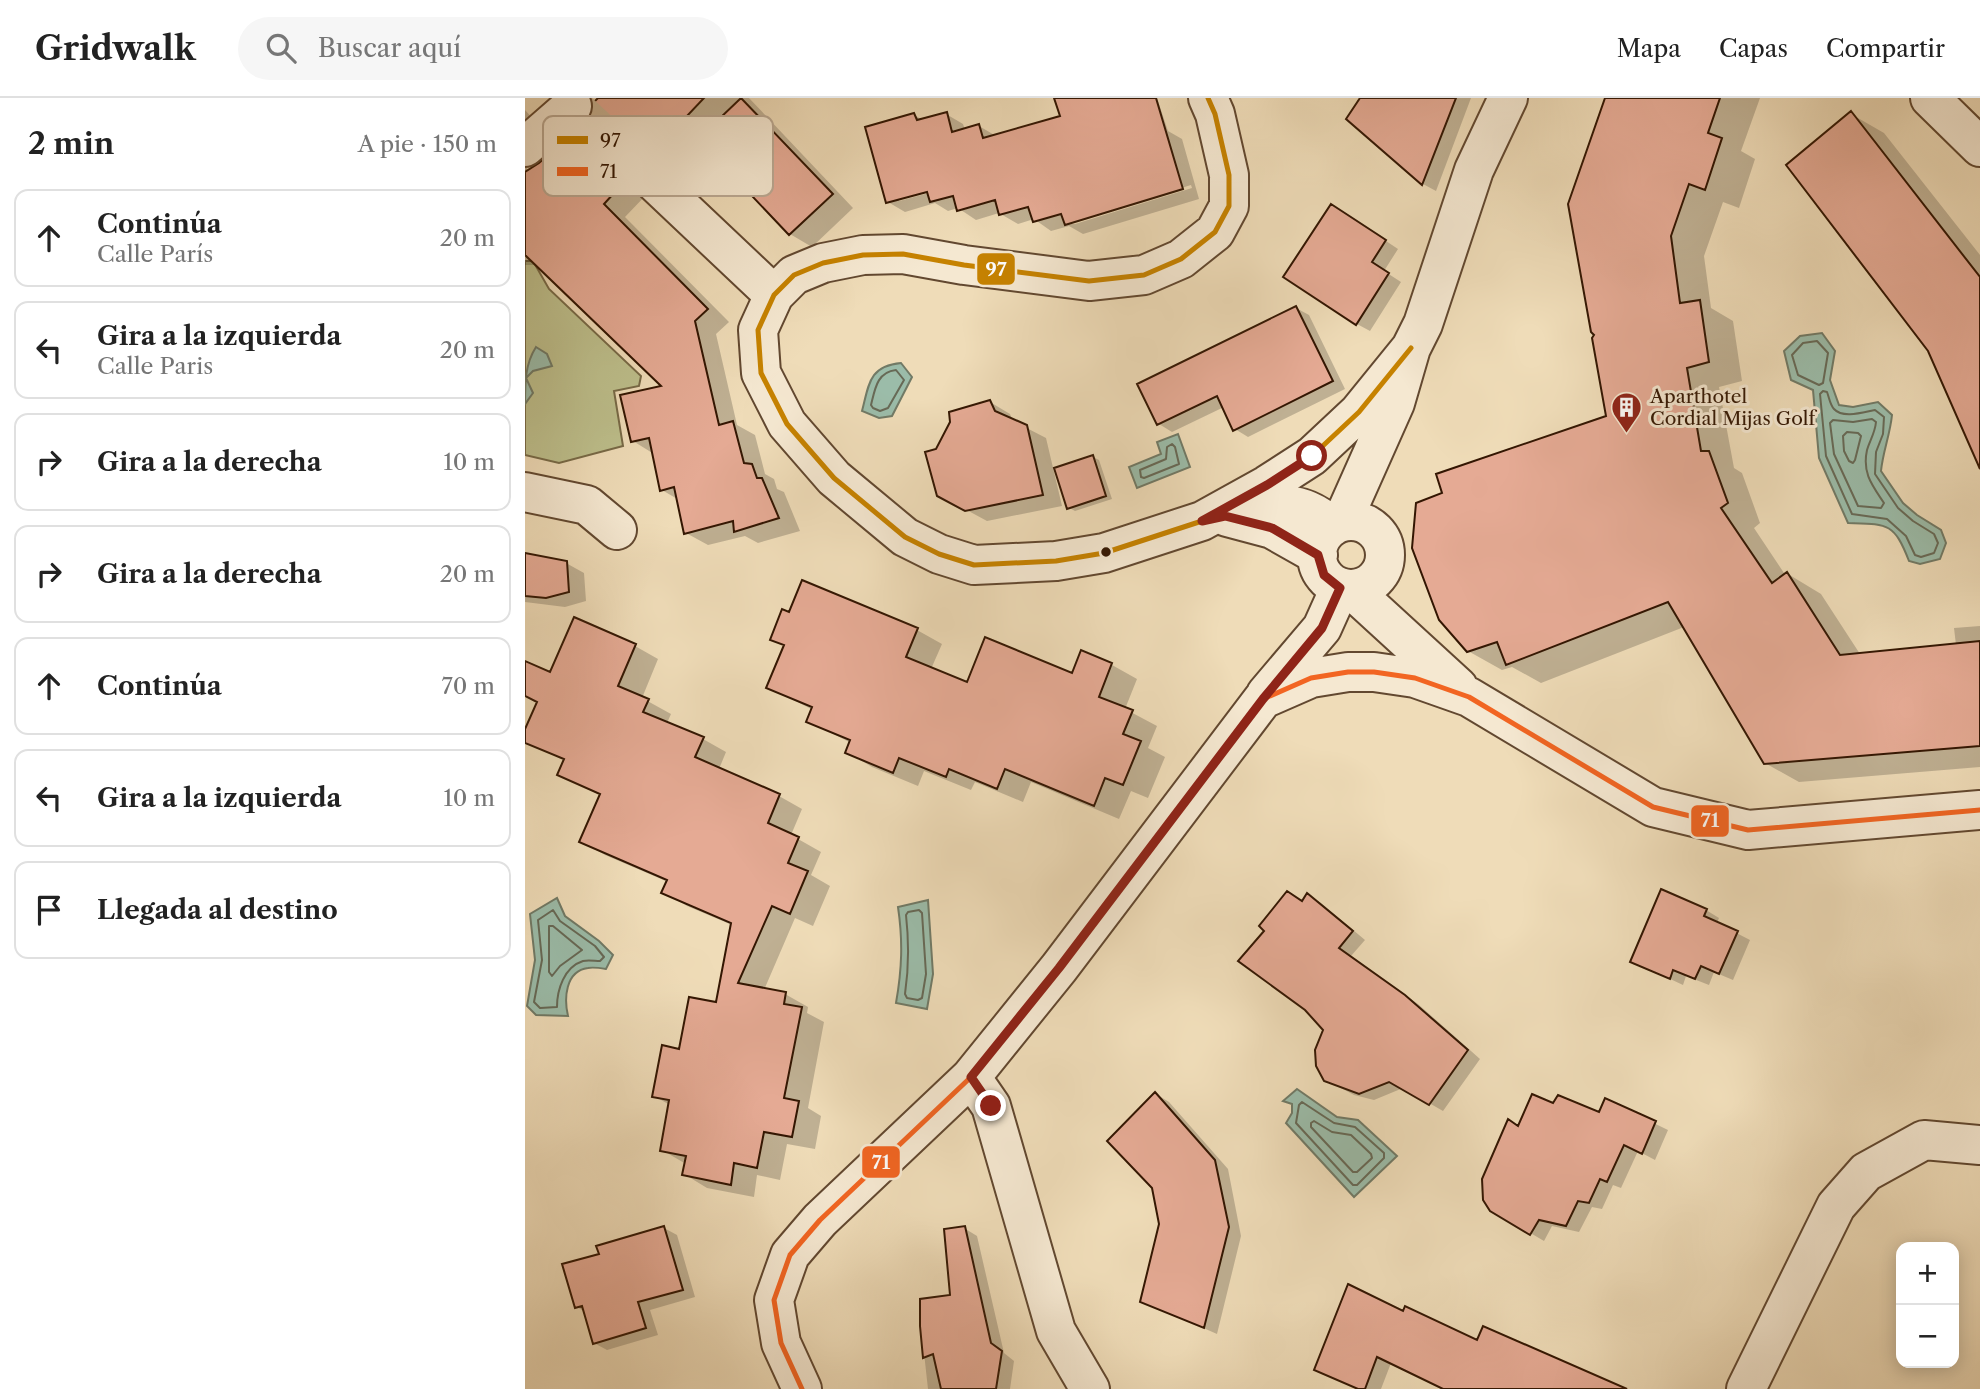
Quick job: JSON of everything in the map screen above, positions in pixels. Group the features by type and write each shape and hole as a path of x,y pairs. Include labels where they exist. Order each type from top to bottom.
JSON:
{"street":[{"path":"1208,98 1215,114 1229,175 1229,206 1215,232 1181,259 1144,275 1089,281 964,265 903,254 863,255 823,263 794,275 774,295 758,330 761,373 787,424 834,478 905,537 939,554 974,565 1056,561 1104,553 1251,508 1278,503 1319,514 1331,535"},
{"path":"1508,98 1474,170 1423,324 1411,348 1395,403 1331,535 1324,575 1345,588 1469,697 1653,807 1748,830 1980,810"},
{"path":"1930,98 1980,147"},
{"path":"558,116 571,104"},
{"path":"525,147 543,130"},
{"path":"669,196 774,295"},
{"path":"1214,519 1312,456 1359,412 1411,348"},
{"path":"525,492 587,505 617,530"},
{"path":"803,1389 781,1343 774,1300 790,1255 820,1220 971,1077 1059,968 1263,699 1322,628 1345,588 1371,583 1378,576 1385,556 1384,546 1373,528 1363,523 1331,535"},
{"path":"1263,699 1311,678 1348,672 1374,672 1415,678 1469,697"},
{"path":"971,1077 991,1106 1056,1331 1090,1389"},
{"path":"1746,1389 1836,1206 1866,1172 1924,1140 1980,1145"}],"green space":[{"path":"525,261 533,261 549,289 641,376 639,386 614,391 623,446 559,463 525,455"}],"water":[{"path":"1822,333 1835,351 1830,380 1839,405 1853,407 1878,402 1892,415 1881,471 1903,503 1941,530 1946,543 1940,559 1920,564 1909,561 1899,539 1888,528 1848,523 1819,458 1813,390 1791,380 1784,351 1800,336"},
{"path":"536,347 547,354 552,366 533,371 526,378"},
{"path":"901,363 912,377 892,416 879,418 862,411 869,385 876,372"},
{"path":"526,378 533,393 525,404 526,381"},
{"path":"1178,434 1190,467 1137,488 1129,467 1161,454 1157,442"},
{"path":"557,898 565,916 613,955 606,969 588,968 575,974 568,987 568,1016 536,1015 527,1006 535,960 530,914"},
{"path":"928,900 933,974 927,1009 896,1003 901,955 898,907"},
{"path":"1297,1089 1337,1117 1358,1120 1397,1156 1354,1197 1286,1123 1292,1113 1292,1104 1283,1101"}],"building":[{"path":"598,98 704,98 687,116 590,116 593,103"},
{"path":"741,98 758,116 722,116"},
{"path":"1054,98 1156,98 1183,189 1065,225 1061,214 1033,222 1028,207 999,215 995,200 957,211 953,196 930,202 927,192 886,203 865,127 914,113 917,120 947,112 952,132 979,124 983,138 1060,116"},
{"path":"1360,98 1456,98 1422,185 1346,119"},
{"name":"Aparthotel Cordial Mijas Golf","path":"1605,98 1720,98 1708,133 1722,138 1705,190 1689,184 1671,236 1680,303 1700,300 1709,362 1687,368 1701,451 1709,451 1728,503 1721,508 1772,583 1787,572 1840,655 1980,641 1980,746 1764,764 1668,602 1506,665 1497,642 1467,652 1439,620 1412,548 1416,503 1442,493 1436,474 1606,416 1592,338 1594,335 1591,332 1568,204"},
{"path":"1851,111 1980,277 1980,469 1928,351 1786,165"},
{"path":"773,131 833,194 789,235 752,196 773,196"},
{"path":"543,160 543,196 611,196 604,204 708,309 695,321 719,425 733,421 744,463 752,464 757,478 762,478 779,518 734,532 733,521 684,534 674,487 660,491 649,438 631,442 620,395 661,386 525,255 525,172"},
{"path":"1331,204 1386,240 1372,262 1389,273 1356,325 1283,277"},
{"path":"1296,306 1333,381 1233,431 1217,396 1157,425 1137,384"},
{"path":"990,400 995,411 1027,425 1043,495 965,511 937,496 925,452 936,449 950,422 949,412"},
{"path":"1093,455 1106,496 1067,509 1054,468"},
{"path":"525,553 567,561 569,592 546,598 525,596"},
{"path":"802,580 918,628 906,657 967,682 985,637 1072,673 1081,650 1112,663 1099,697 1133,710 1123,734 1141,741 1123,785 1105,778 1094,806 1005,769 997,789 949,769 946,777 899,758 893,773 845,753 850,740 806,722 812,707 766,688 784,645 770,640 782,609 789,612"},
{"path":"574,617 636,644 618,686 649,699 643,712 704,737 695,757 780,794 768,823 799,837 788,863 808,871 790,914 772,906 738,983 786,992 784,1004 802,1007 784,1098 799,1101 792,1137 764,1132 757,1168 734,1163 731,1185 682,1175 686,1156 660,1151 669,1100 652,1097 662,1045 679,1049 689,997 716,1002 731,923 661,893 667,880 579,842 600,794 557,775 564,759 525,743 525,729 537,702 525,696 525,661 550,672"},
{"path":"1661,889 1707,909 1704,916 1738,931 1719,974 1701,966 1695,979 1673,970 1670,979 1630,962"},
{"path":"1287,891 1302,901 1307,893 1353,931 1339,948 1405,995 1468,1050 1429,1105 1389,1082 1359,1094 1324,1081 1316,1066 1315,1050 1323,1030 1305,1010 1238,961 1264,931 1259,926"},
{"path":"1155,1092 1215,1160 1229,1227 1204,1328 1140,1302 1159,1224 1152,1188 1107,1141"},
{"path":"1532,1094 1553,1103 1558,1095 1599,1112 1605,1098 1656,1121 1642,1154 1624,1145 1607,1182 1600,1179 1589,1203 1578,1201 1566,1226 1539,1220 1530,1235 1490,1211 1483,1200 1482,1179 1508,1119 1518,1126"},
{"path":"664,1226 683,1290 638,1302 646,1328 593,1344 582,1306 575,1308 562,1264 599,1254 596,1246"},
{"path":"965,1226 991,1343 1002,1351 996,1389 941,1389 933,1354 923,1358 920,1299 950,1295 944,1229"},
{"path":"1348,1284 1403,1311 1405,1306 1477,1340 1483,1326 1627,1389 1443,1389 1377,1357 1365,1389 1358,1389 1314,1370"}],"tunnel":[{"path":"576,109 584,116"}],"transit line":[{"name":"97","path":"1208,98 1215,114 1229,175 1229,206 1215,232 1181,259 1144,275 1089,281 964,265 903,254 863,255 823,263 794,275 774,295 758,330 761,373 787,424 834,478 905,537 939,554 974,565 1056,561 1104,553 1202,521 1267,485 1312,456 1359,412 1411,348"},
{"name":"71","path":"802,1389 781,1343 774,1300 790,1255 820,1220 971,1077 1059,968 1263,699 1311,678 1348,672 1374,672 1415,678 1469,697 1653,807 1748,830 1980,810"}],"place":[{"name":"Aparthotel Cordial Mijas Golf","path":"1627,434"}],"route":[{"path":"991,1106 971,1077 1059,968 1263,699 1322,628 1328,616 1340,588 1324,575 1318,555 1272,528 1225,516 1202,521 1312,456"}]}
